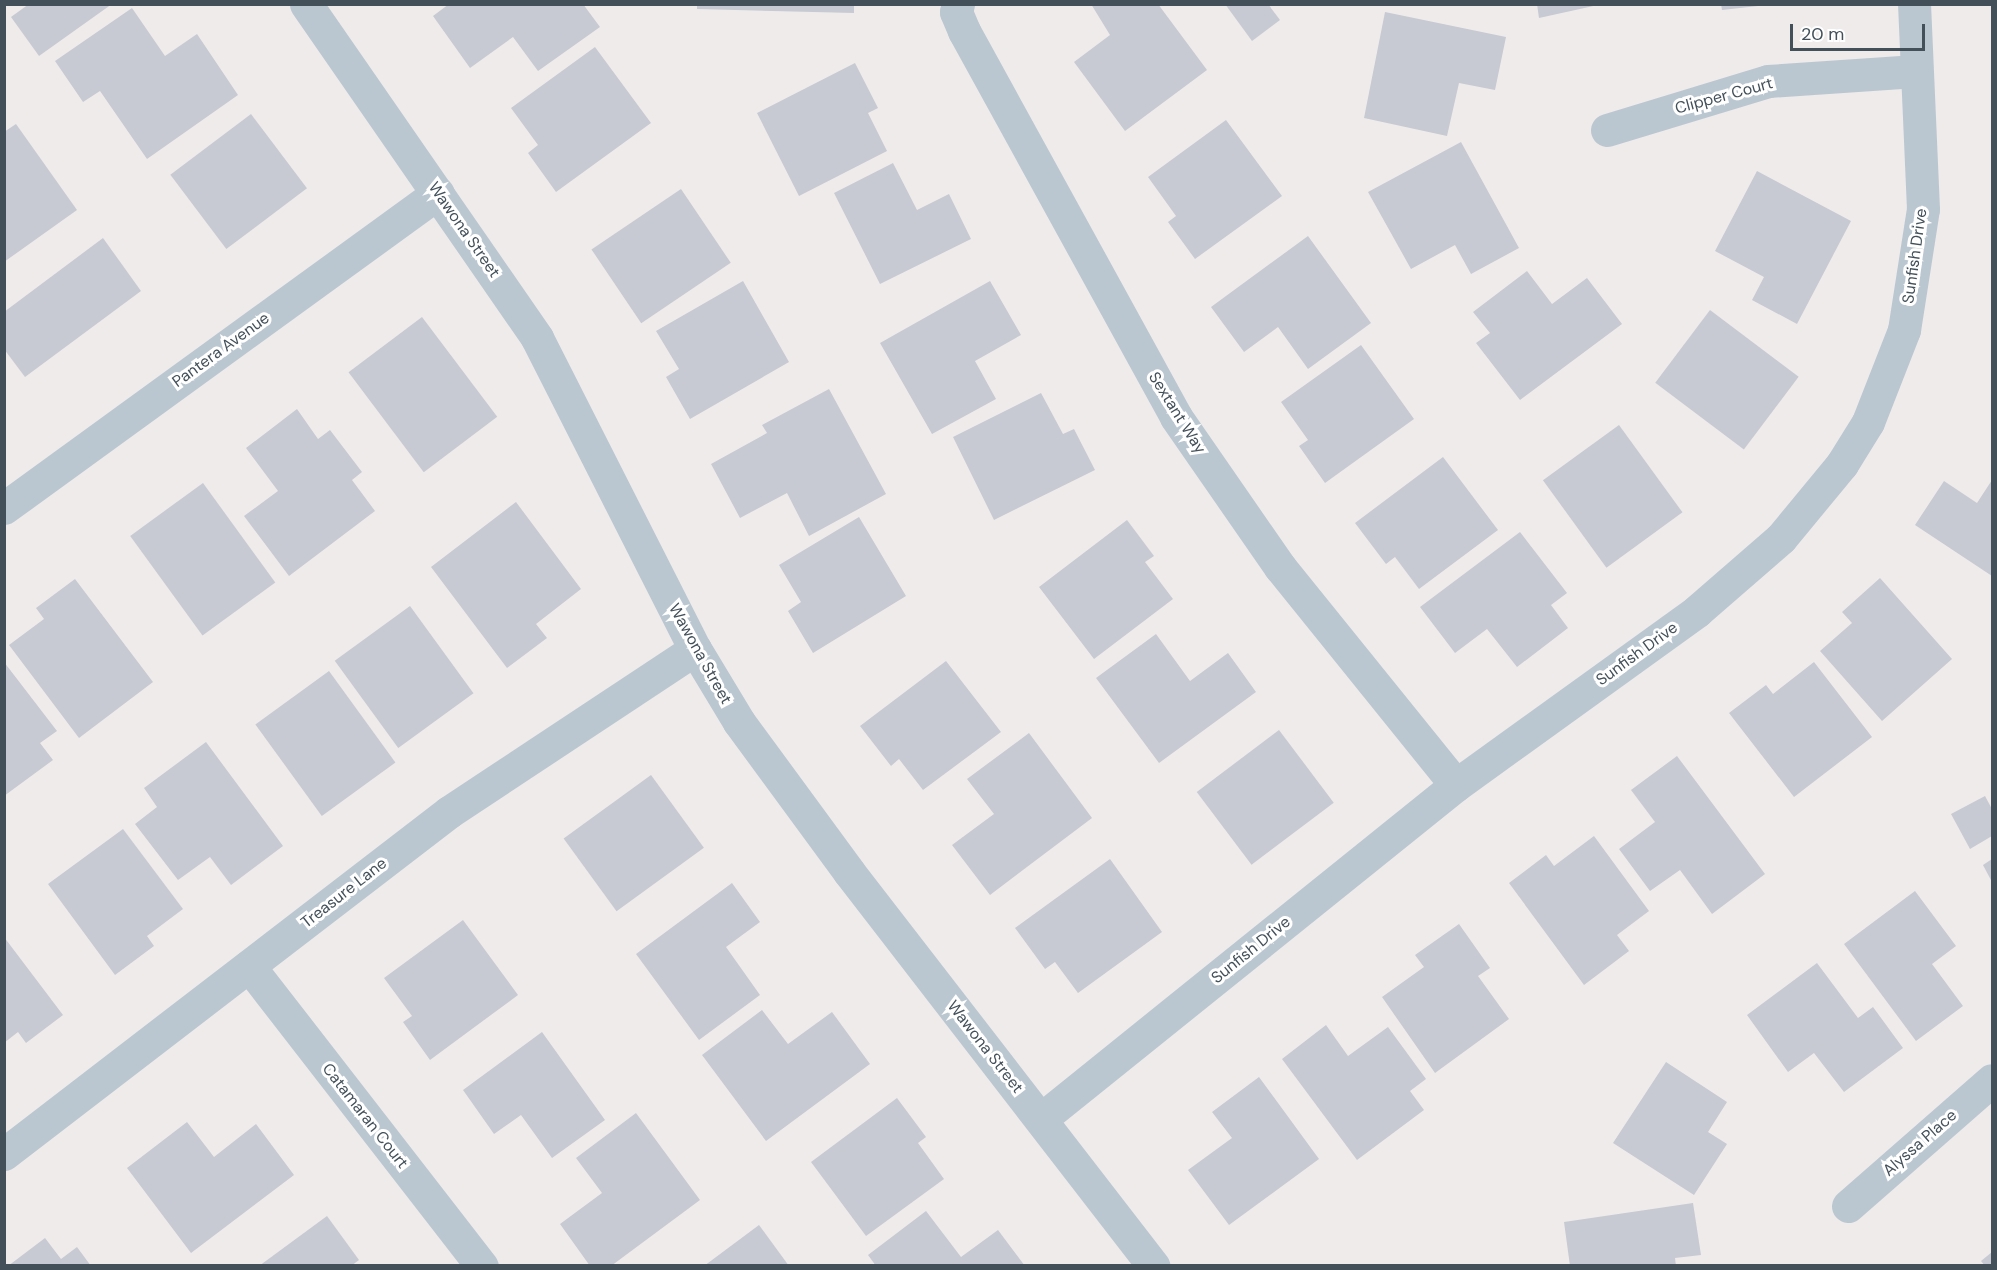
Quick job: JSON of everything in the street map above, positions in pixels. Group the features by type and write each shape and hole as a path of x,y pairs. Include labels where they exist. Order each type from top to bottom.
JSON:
{"street":[{"name":"Wawona Street","path":"306,4 537,338 695,649 739,722 1153,1266"},
{"name":"Sextant Way","path":"958,4 956,12 964,31 1176,417 1280,567 1456,785"},
{"name":"Sunfish Drive","path":"1041,1119 1456,785 1697,611 1781,538 1842,464 1868,422 1904,330 1923,209 1914,4"},
{"name":"Clipper Court","path":"1607,130 1768,81 1916,71"},
{"name":"Pantera Avenue","path":"7,499 438,193"},
{"name":"Treasure Lane","path":"4,1154 449,812 695,649"},
{"name":"Catamaran Court","path":"249,966 482,1266"},
{"name":"Alyssa Place","path":"1848,1206 1992,1080"}],"building":[{"path":"29,4 112,4 39,56 11,17"},
{"path":"449,4 583,4 600,27 538,71 513,37 470,68 433,16"},
{"path":"1091,4 1158,4 1207,70 1125,131 1074,62 1110,35"},
{"path":"1225,4 1268,4 1280,20 1252,41"},
{"path":"1537,4 1598,4 1598,5 1539,18"},
{"path":"1721,4 1757,4 1758,6 1722,10"},
{"path":"697,5 854,5 854,13 697,9"},
{"path":"132,8 165,56 197,34 238,95 147,159 100,91 83,102 55,61"},
{"path":"1385,12 1506,37 1495,90 1459,83 1447,136 1364,118"},
{"path":"595,47 651,123 556,192 528,153 538,145 511,108"},
{"path":"855,63 878,108 868,113 887,151 799,196 757,113"},
{"path":"251,114 307,188 226,249 170,175"},
{"path":"1226,120 1282,196 1195,259 1168,222 1176,216 1148,177"},
{"path":"16,124 77,210 4,262 4,132"},
{"path":"1461,142 1519,248 1471,274 1455,245 1411,269 1368,192"},
{"path":"893,163 917,210 949,194 971,239 880,284 834,193"},
{"path":"1757,171 1851,221 1797,324 1752,300 1764,277 1715,251"},
{"path":"681,189 731,263 641,323 591,249"},
{"path":"1308,236 1371,323 1308,369 1278,327 1244,352 1211,307"},
{"path":"103,238 141,291 25,377 4,349 4,312"},
{"path":"1527,271 1552,304 1587,278 1622,324 1520,400 1476,343 1490,333 1473,312"},
{"path":"743,281 789,362 690,419 666,377 679,369 656,331"},
{"path":"990,281 1021,335 975,361 996,399 932,434 880,343"},
{"path":"1710,310 1799,377 1744,449 1655,383"},
{"path":"422,317 497,417 424,472 349,372"},
{"path":"1361,345 1414,419 1325,483 1299,446 1308,440 1281,402"},
{"path":"829,389 886,494 809,536 787,493 740,518 711,464 767,433 762,425"},
{"path":"1041,393 1063,434 1074,429 1095,470 994,520 953,437"},
{"path":"297,409 318,439 330,430 362,472 352,480 375,511 289,576 244,516 278,491 246,448"},
{"path":"1619,425 1682,512 1606,568 1543,480"},
{"path":"1443,457 1498,530 1419,589 1395,557 1386,564 1355,523"},
{"path":"1992,480 1992,576 1915,525 1944,481 1977,503"},
{"path":"203,483 275,583 202,635 130,536"},
{"path":"516,502 581,589 536,624 547,638 507,668 431,567"},
{"path":"859,517 906,596 813,653 788,611 801,602 779,565"},
{"path":"1127,520 1154,556 1145,562 1173,599 1094,659 1039,587"},
{"path":"1520,532 1567,593 1551,605 1568,628 1517,667 1487,629 1455,653 1420,607"},
{"path":"1880,578 1952,659 1882,721 1820,651 1852,623 1842,612"},
{"path":"75,579 153,682 79,738 9,645 44,619 36,608"},
{"path":"410,606 473,693 398,748 335,661"},
{"path":"1156,634 1190,681 1228,653 1256,692 1159,763 1096,678"},
{"path":"946,661 1001,732 923,790 899,759 891,766 860,726"},
{"path":"4,662 57,731 40,743 53,760 4,796"},
{"path":"1814,662 1872,737 1794,797 1729,713 1766,685 1773,694"},
{"path":"329,671 395,762 322,816 255,724"},
{"path":"1279,730 1334,803 1252,865 1197,792"},
{"path":"1029,733 1092,818 990,895 952,845 994,814 967,779"},
{"path":"206,742 283,846 231,885 210,857 178,880 135,824 157,807 144,788"},
{"path":"1677,756 1765,874 1712,914 1680,870 1650,891 1619,849 1655,822 1631,790"},
{"path":"651,775 704,848 617,911 564,838"},
{"path":"1985,796 1992,809 1992,836 1970,849 1951,814"},
{"path":"123,829 183,909 147,936 154,946 115,975 48,884"},
{"path":"1594,836 1649,911 1617,935 1629,951 1584,985 1509,883 1546,855 1554,866"},
{"path":"1110,859 1162,932 1078,993 1055,962 1045,969 1015,928"},
{"path":"1992,859 1992,882 1983,865"},
{"path":"732,883 760,922 726,947 760,995 699,1040 636,954"},
{"path":"1915,891 1956,946 1932,964 1963,1006 1916,1041 1844,944"},
{"path":"463,920 518,995 430,1060 403,1022 412,1016 384,978"},
{"path":"1459,924 1490,968 1478,976 1509,1019 1435,1073 1382,997 1424,967 1415,955"},
{"path":"4,937 63,1015 26,1043 18,1032 4,1043"},
{"path":"1817,963 1858,1018 1873,1007 1903,1048 1844,1092 1814,1053 1788,1072 1747,1015"},
{"path":"762,1010 788,1044 832,1012 870,1064 766,1141 702,1055"},
{"path":"1326,1025 1348,1056 1388,1027 1426,1079 1410,1091 1424,1110 1357,1160 1282,1059"},
{"path":"542,1032 605,1120 552,1158 521,1115 494,1134 463,1090"},
{"path":"1666,1062 1727,1102 1708,1132 1727,1144 1694,1195 1613,1143"},
{"path":"1259,1077 1319,1159 1229,1225 1188,1170 1232,1138 1212,1112"},
{"path":"897,1098 926,1137 918,1143 944,1179 866,1236 811,1162"},
{"path":"636,1113 700,1200 611,1266 590,1266 560,1224 602,1193 576,1158"},
{"path":"187,1122 214,1157 256,1124 294,1175 191,1253 127,1168"},
{"path":"1693,1203 1701,1255 1675,1258 1676,1266 1570,1266 1564,1222"},
{"path":"926,1211 961,1257 998,1230 1025,1266 876,1266 868,1255"},
{"path":"327,1216 359,1260 351,1266 259,1266"},
{"path":"759,1225 789,1266 704,1266"},
{"path":"45,1238 61,1259 77,1247 91,1266 8,1266"},
{"path":"1992,1252 1992,1266 1985,1266 1981,1261"}]}
